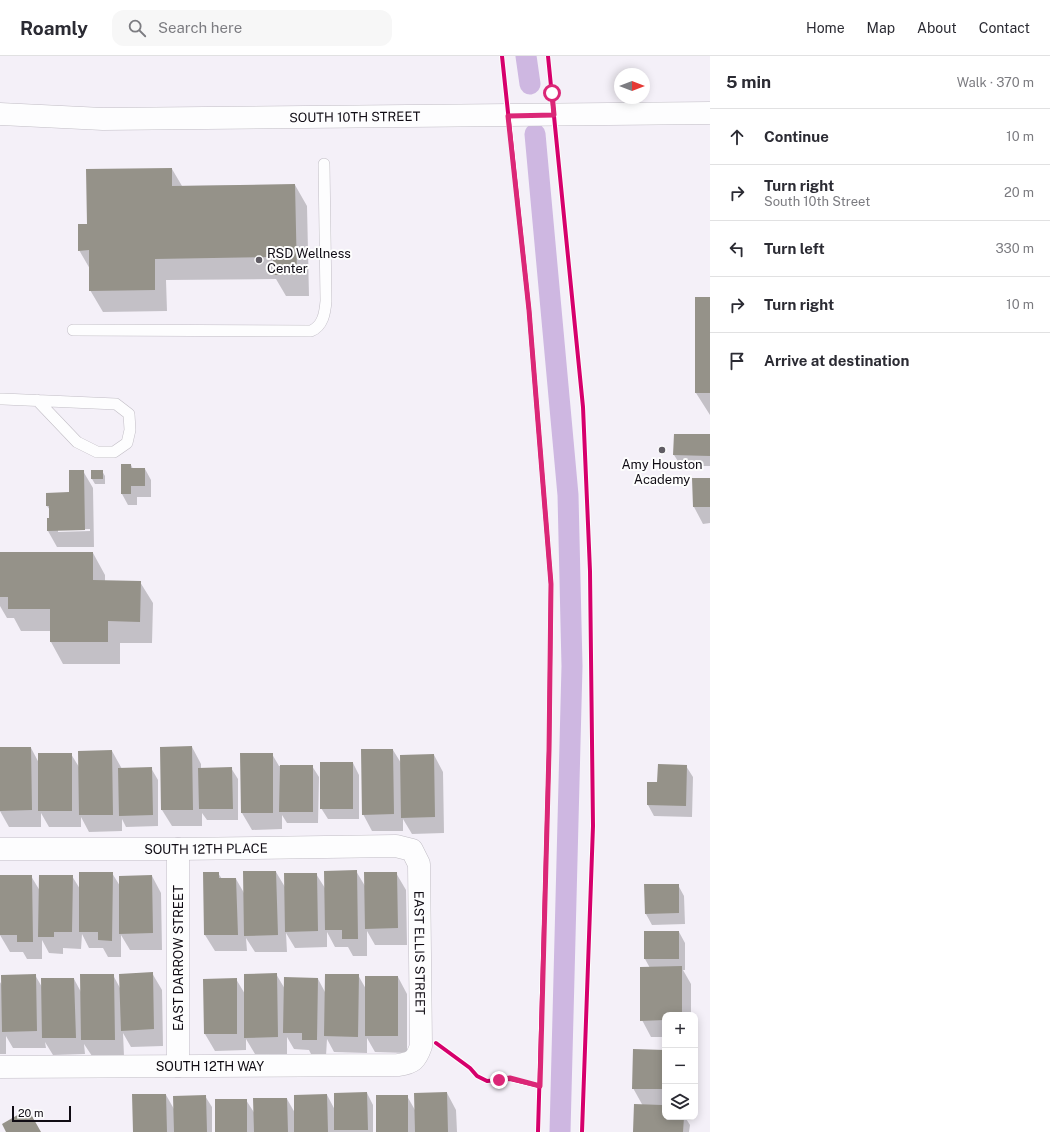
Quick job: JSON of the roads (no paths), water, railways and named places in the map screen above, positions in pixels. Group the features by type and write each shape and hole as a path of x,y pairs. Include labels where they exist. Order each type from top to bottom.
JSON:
{"street":[{"name":"SOUTH 10TH STREET","path":"0,114 104,118 496,116 710,113"},
{"name":"SOUTH 12TH PLACE","path":"0,849 178,849 396,846 412,850"},
{"name":"EAST DARROW STREET","path":"178,849 178,1066"},
{"name":"EAST ELLIS STREET","path":"412,850 420,864 421,1046 417,1056"},
{"name":"SOUTH 12TH WAY","path":"0,1067 398,1065 409,1064 417,1056"}],"lane":[{"path":"73,330 311,331 317,328 324,316 326,301 324,164"},
{"path":"0,399 37,400 116,404 128,414 130,430 127,443 114,452 97,452 76,442 37,400"}],"waterway":[{"path":"526,56 530,84"},
{"path":"535,134 568,495 572,666 560,1132"}],"place":[{"name":"RSD Wellness Center","path":"259,260"},
{"name":"Amy Houston Academy","path":"662,450"}]}
